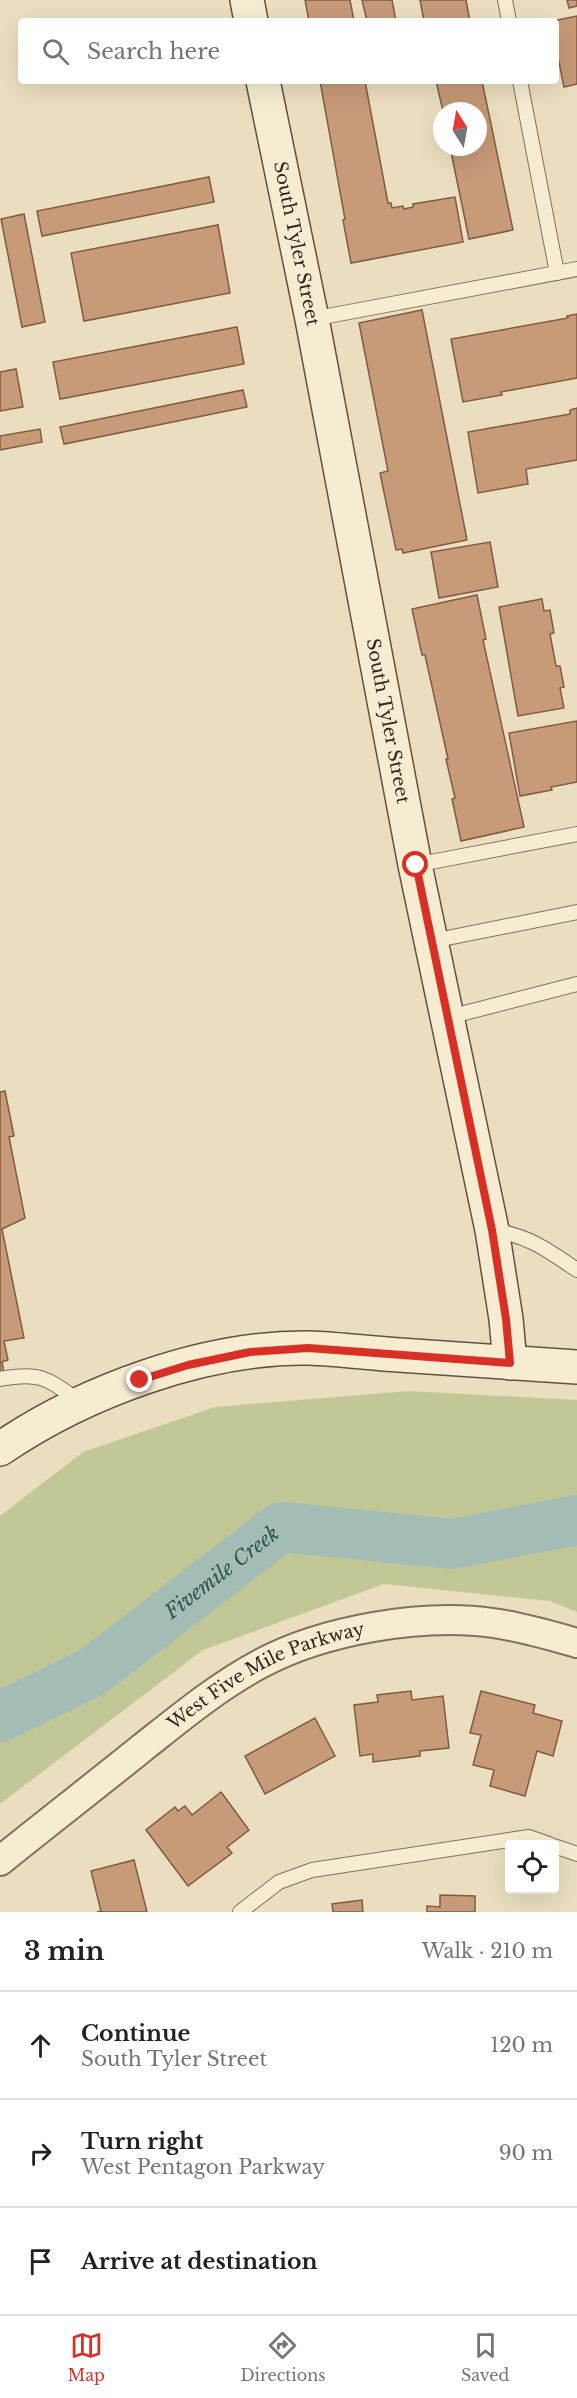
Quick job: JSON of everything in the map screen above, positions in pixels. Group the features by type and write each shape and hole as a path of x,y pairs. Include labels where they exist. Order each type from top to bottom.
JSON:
{"street":[{"path":"247,0 250,18"},
{"name":"South Tyler Street","path":"264,84 312,319 416,865 492,1230 506,1319 510,1363"},
{"path":"0,1449 24,1433 81,1403 140,1380 188,1365 250,1352 308,1348 577,1367"},
{"name":"West Five Mile Parkway","path":"0,1861 205,1698 261,1663 309,1644 357,1629 452,1620 491,1622 531,1629 577,1643"}],"lane":[{"path":"505,0 508,18"},
{"path":"521,84 557,273"},
{"path":"312,319 577,269"},
{"path":"416,865 577,834"},
{"path":"432,941 577,912"},
{"path":"449,1017 577,984"},
{"path":"492,1230 518,1234 545,1248 577,1270"},
{"path":"0,1379 19,1375 48,1378 81,1403"},
{"path":"515,1840 529,1838 535,1840"},
{"path":"240,1912 279,1882 312,1870 505,1842"},
{"path":"559,1847 577,1854"}],"green space":[{"path":"409,1391 577,1400 577,1612 550,1601 384,1584 203,1650 0,1804 0,1516 83,1452 215,1407"}],"building":[{"path":"305,0 350,0 353,18 308,18"},
{"path":"362,0 392,0 395,18 366,18"},
{"path":"420,0 466,0 469,18 423,18"},
{"path":"567,0 577,0 577,6 569,8"},
{"path":"577,16 577,84 564,87 559,63 559,20"},
{"path":"321,84 366,84 388,203 391,203 392,208 403,206 404,209 413,207 413,204 455,197 463,242 351,263 343,220 345,219"},
{"path":"437,84 483,84 486,102 441,102"},
{"path":"487,105 513,230 469,239 452,156 487,156"},
{"path":"209,177 214,202 42,236 37,211"},
{"path":"24,214 45,322 22,327 1,219"},
{"path":"218,225 230,293 84,321 71,253"},
{"path":"422,310 467,540 403,553 402,549 396,550 380,473 388,471 359,323"},
{"path":"577,314 577,378 501,392 502,395 463,402 451,339 568,318 567,316"},
{"path":"237,327 244,364 60,399 53,362"},
{"path":"16,369 23,407 0,411 0,372"},
{"path":"243,390 247,407 64,444 60,427"},
{"path":"577,408 577,460 526,469 528,484 478,493 468,432 570,414 570,410"},
{"path":"40,429 42,442 0,450 0,436"},
{"path":"490,542 498,587 439,598 431,552"},
{"path":"477,595 486,639 483,640 524,827 461,841 452,799 455,798 446,759 448,759 425,655 422,655 412,609"},
{"path":"542,599 544,611 550,610 554,633 550,634 556,666 560,666 564,687 560,688 564,708 518,716 499,607"},
{"path":"577,721 577,782 551,787 552,790 520,796 509,733"},
{"path":"5,1091 14,1136 9,1137 25,1218 2,1229 24,1338 4,1341 8,1360 2,1362 4,1373 0,1374 0,1092"},
{"path":"411,1691 412,1700 443,1696 449,1748 420,1751 420,1756 373,1762 373,1754 360,1756 354,1705 378,1702 377,1695"},
{"path":"481,1691 535,1705 533,1713 562,1721 553,1756 537,1751 525,1796 490,1786 494,1770 473,1765 481,1735 470,1733"},
{"path":"315,1718 335,1756 265,1794 245,1756"},
{"path":"221,1792 249,1830 227,1847 232,1853 188,1886 146,1830 175,1807 178,1811 185,1806 192,1815"},
{"path":"134,1860 147,1912 97,1912 101,1911 91,1871"},
{"path":"440,1895 475,1896 475,1912 427,1912 427,1906 440,1907"},
{"path":"362,1900 363,1912 333,1912 332,1904"}],"waterway":[{"name":"Fivemile Creek","path":"0,1717 92,1672 281,1527 452,1544 577,1520"}],"route":[{"path":"140,1380 188,1365 250,1352 308,1348 510,1363 506,1319 492,1230 416,865"}]}
